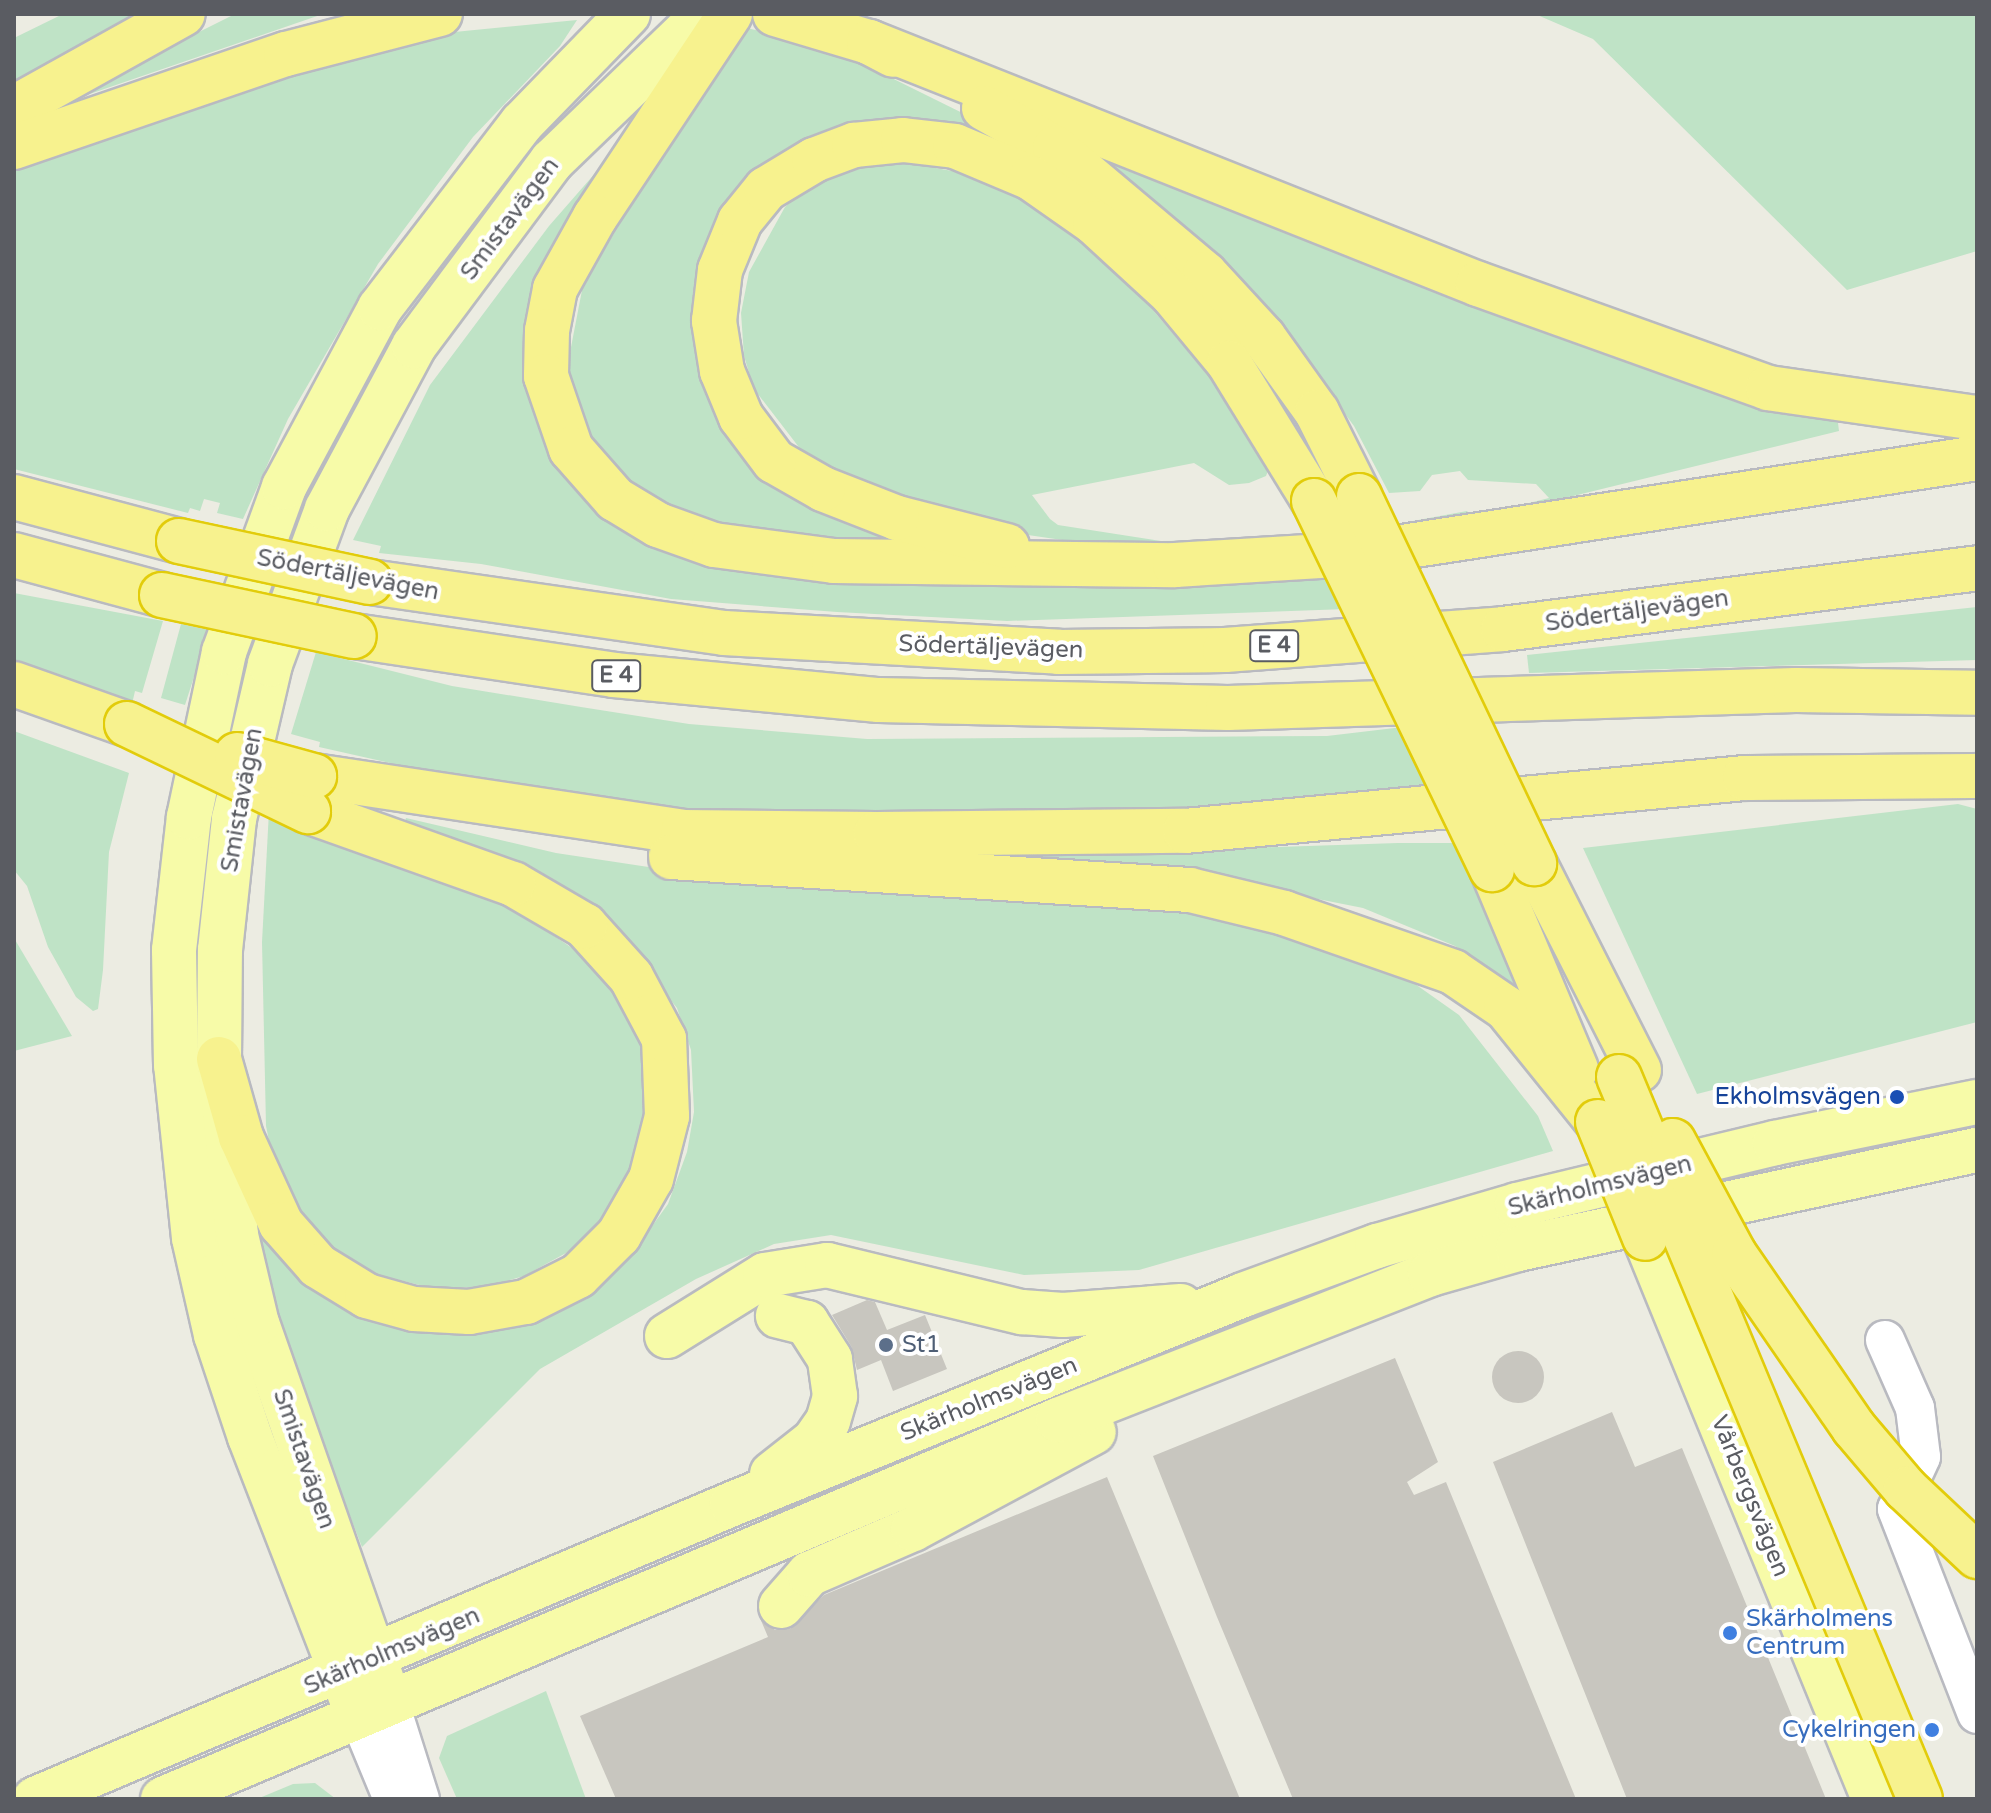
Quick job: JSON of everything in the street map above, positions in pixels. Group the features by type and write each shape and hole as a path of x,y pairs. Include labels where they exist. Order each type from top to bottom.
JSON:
{"highway":[{"path":"14,108 183,14"},
{"path":"14,147 286,54 440,14"},
{"path":"730,14 595,217 555,289 546,376 571,449 615,499 658,525 714,545 834,561 1175,565 1357,554 1977,458"},
{"path":"784,16 869,42 1478,284 1768,388 1977,419"},
{"path":"869,42 1055,148 1205,274 1264,338 1317,412 1359,496 1513,866 1598,1122 1645,1238"},
{"path":"1075,563 897,518 823,489 774,461 741,417 726,383 714,321 720,270 740,221 766,189 854,145 903,140 955,146 1031,178 1095,223 1172,294 1229,363 1314,501 1513,866 1734,1254 1804,1360 1906,1489 1977,1556"},
{"path":"1568,519 1728,473 1977,419"},
{"name":"Södertäljevägen","path":"14,497 179,541 370,582 724,633 1059,652 1225,650 1503,629 1977,568"},
{"name":"E 4","path":"14,555 162,595 354,636 614,675 879,700 1228,708 1796,690 1977,693"},
{"path":"14,684 311,794 513,884 585,926 631,977 664,1039 667,1116 651,1179 619,1235 578,1276 526,1302 483,1310 402,1306 367,1296 318,1266 281,1224 241,1137 219,1059"},
{"path":"311,794 683,832 1185,831 1745,778 1977,776"},
{"path":"311,794 469,817 686,860 1190,890 1284,913 1453,972 1506,1008 1598,1122"},
{"path":"1629,1073 1920,1799"}],"main road":[{"name":"Smistavägen","path":"358,1666 250,1437 216,1335 194,1238 176,1065 174,950 189,817 224,652 284,487 380,308 522,123 628,14"},
{"name":"Smistavägen","path":"374,1710 358,1666 257,1324 236,1235 219,1059 220,950 234,819 270,664 327,509 414,346 552,161 704,14"},
{"name":"Skärholmsvägen","path":"35,1799 358,1666 732,1504 1243,1295 1377,1246 1503,1209 1775,1143 1977,1102"},
{"name":"Skärholmsvägen","path":"163,1799 1202,1361 1430,1274 1518,1249 1977,1150"},
{"name":"Vårbergsvägen","path":"1645,1238 1874,1799"},
{"path":"667,1336 765,1275 827,1265 1022,1312 1063,1315 1167,1309 1243,1295"},
{"path":"732,1504 814,1441 828,1421 835,1396 830,1359 807,1323 778,1316"},
{"path":"781,1606 809,1574 913,1529 1108,1425 1202,1361"}],"street":[{"path":"1885,1340 1915,1408 1921,1457 1897,1509 1977,1714"},
{"path":"374,1710 393,1799"},
{"path":"374,1710 420,1799"}],"green space":[{"path":"63,14 143,14 14,87 14,38"},
{"path":"235,14 323,14 78,98 135,64"},
{"path":"1535,14 1977,14 1977,251 1847,290 1593,39"},
{"path":"577,20 560,46 473,137 378,264 288,419 243,519 217,513 220,503 204,499 200,511 190,508 188,513 14,469 14,166 271,77 424,35"},
{"path":"738,26 829,47 1027,145 1021,154 974,132 928,121 859,121 814,138 738,197 725,421 929,547 728,534 636,491 602,455 579,414 567,368 583,285"},
{"path":"659,100 535,371 676,546 1329,573 1347,609 1007,621 837,612 671,599 481,564 379,553 381,546 353,540 430,385 549,226"},
{"path":"1046,120 1756,402 1838,423 1839,431 1409,536 1402,523 1467,511 1472,517 1549,498 1536,484 1468,480 1460,471 1432,475 1420,491 1389,493 1354,426 1285,333"},
{"path":"891,160 980,176 1037,207 1077,238 1147,303 1213,381 1271,463 1266,476 1249,483 1229,485 1194,463 1032,495 1050,519 1058,525 1161,541 1311,539 1249,548 1083,543 1021,534 932,512 808,459 754,389 744,356 741,313 749,272 785,207 812,182"},
{"path":"14,593 163,621 142,693 135,691 132,704 14,668"},
{"path":"1977,607 1977,660 1529,673 1527,655"},
{"path":"181,624 209,630 185,705 161,698"},
{"path":"316,652 452,686 581,707 689,724 867,739 1327,736 1403,727 1434,791 1252,814 650,814 506,789 319,747 320,742 291,734"},
{"path":"14,731 129,773 109,852 103,970 98,1009 93,1011 76,997 48,947 27,886 14,870"},
{"path":"1958,804 1977,809 1977,1022 1697,1094 1583,848"},
{"path":"269,811 379,851 514,909 578,952 610,984 650,1054 649,1136 602,1224 566,1253 524,1276 488,1286 435,1289 364,1271 297,1224 276,1175 266,1126 262,942"},
{"path":"406,818 556,853 780,887 1220,910 1408,979 1459,1015 1538,1116 1553,1151 1139,1270 1024,1275 831,1235 774,1244 696,1279 540,1369 362,1547 278,1331 257,1231 306,1280 388,1323 637,1247 668,1204 687,1152 694,1112 691,1050 677,1008 619,936 404,825"},
{"path":"1459,843 1519,989 1455,946 1363,908 1262,888 882,854 1027,855"},
{"path":"14,938 72,1036 14,1051"},
{"path":"546,1691 586,1799 457,1799 439,1758 447,1736"},
{"path":"315,1783 336,1799 257,1799 293,1784"}],"building":[{"name":"St1","path":"867,1300 875,1302 887,1330 925,1315 947,1369 893,1391 881,1360 857,1370 851,1346 832,1315"},
{"path":"1518,1351 1537,1358 1544,1377 1537,1396 1518,1403 1499,1396 1492,1377 1499,1358"},
{"path":"1395,1358 1438,1462 1407,1482 1414,1495 1446,1482 1576,1799 1293,1799 1217,1617 1153,1456"},
{"path":"1612,1412 1635,1467 1682,1448 1826,1799 1627,1799 1493,1462"},
{"path":"1107,1477 1240,1799 616,1799 580,1716 768,1637 760,1618 775,1630 790,1629 824,1595"}],"place":[{"name":"Ekholmsvägen","path":"1897,1097"},
{"name":"St1","path":"886,1345"},
{"name":"Skärholmens Centrum","path":"1730,1633"},
{"name":"Cykelringen","path":"1932,1730"}]}
